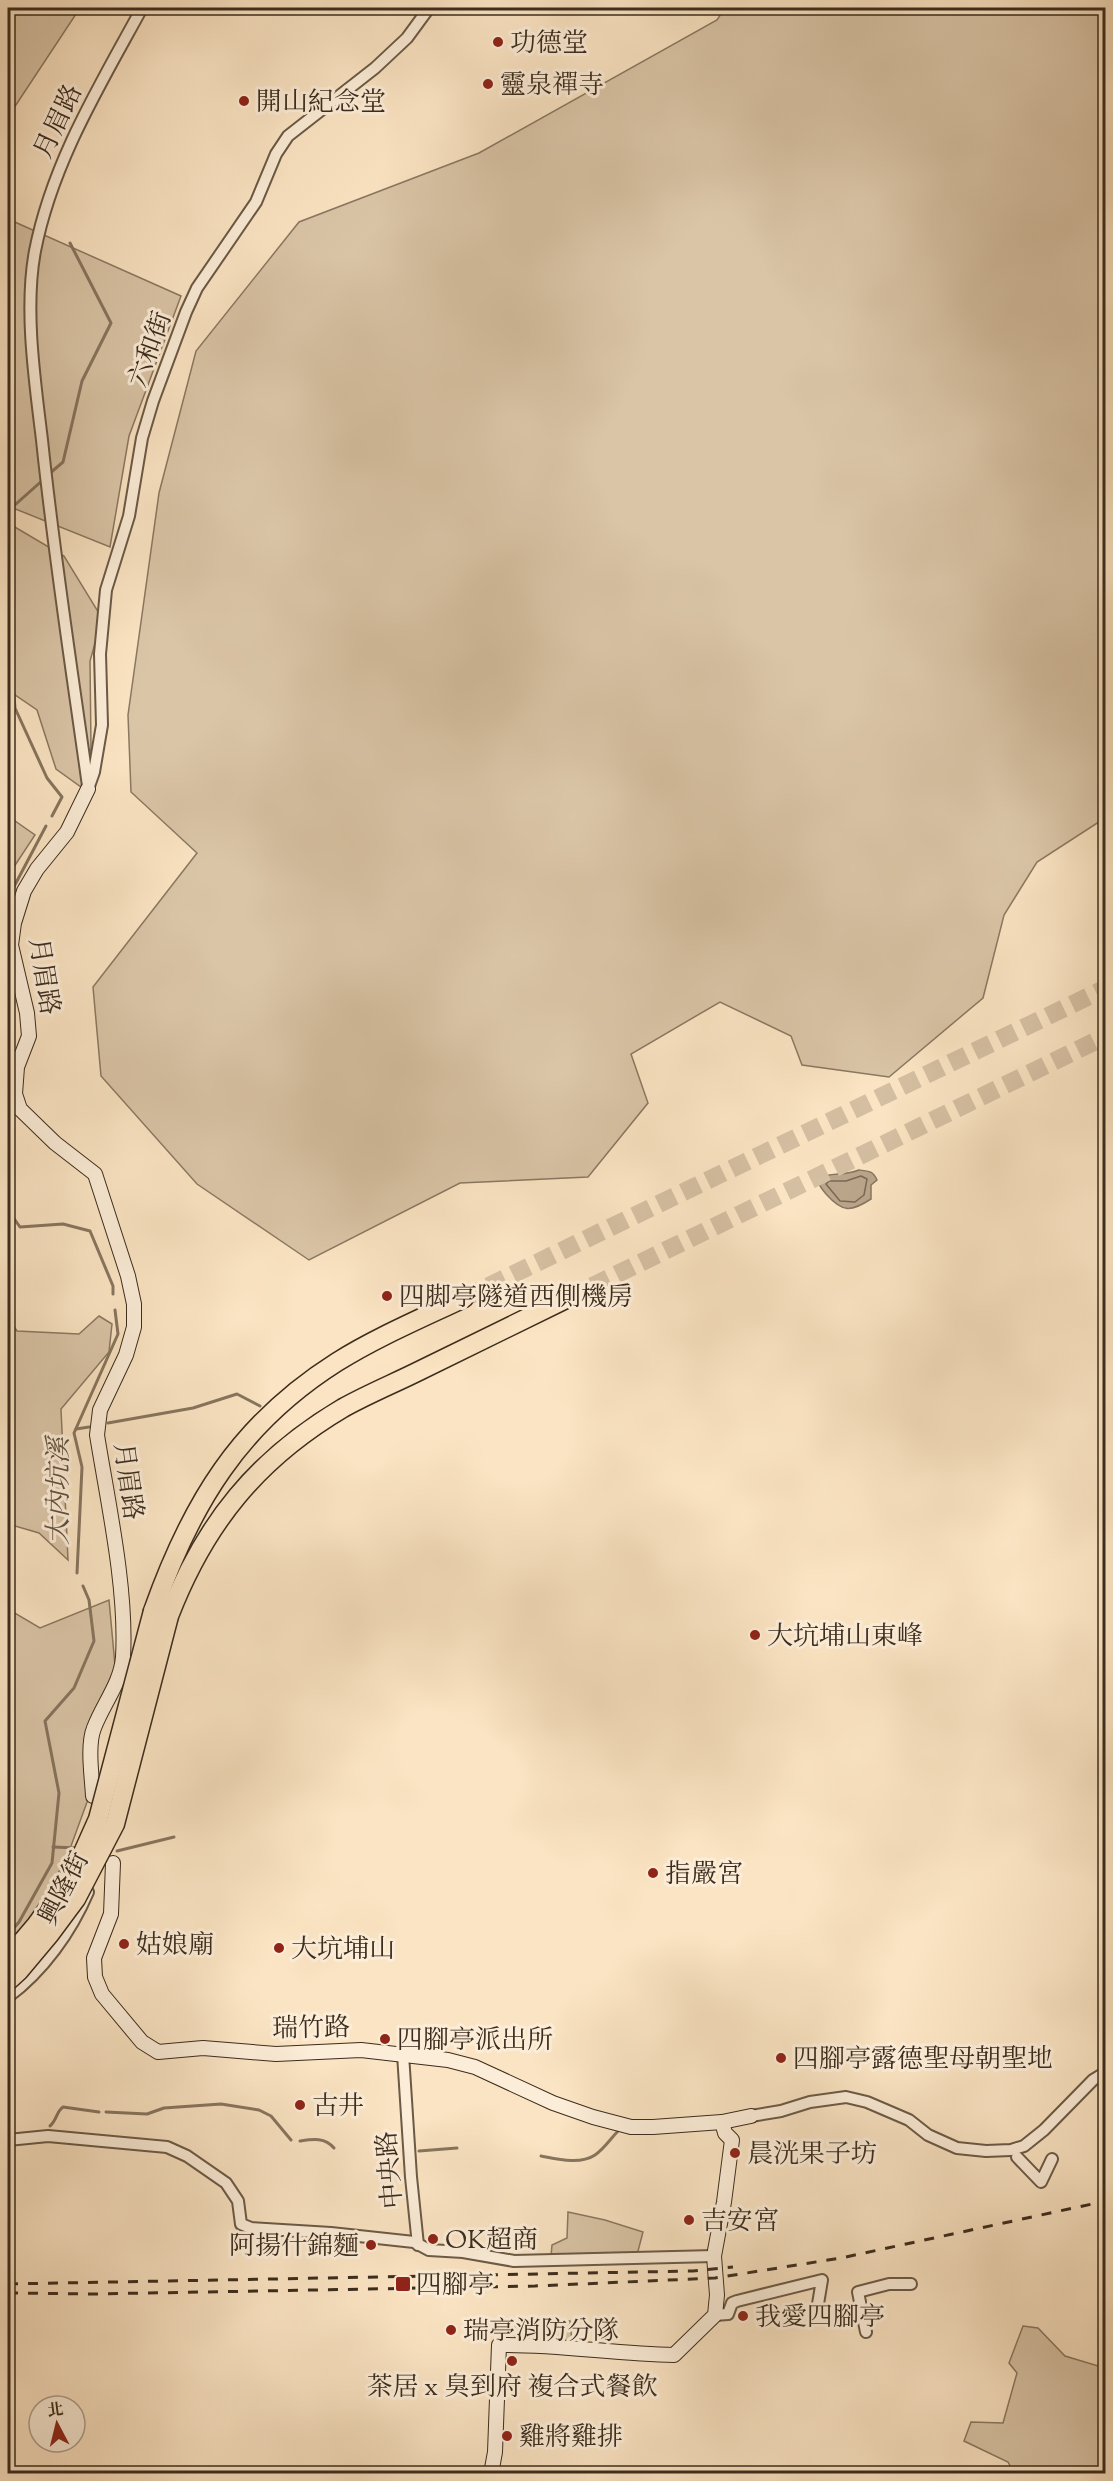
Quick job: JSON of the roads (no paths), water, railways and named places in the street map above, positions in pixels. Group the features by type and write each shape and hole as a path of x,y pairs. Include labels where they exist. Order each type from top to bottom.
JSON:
{"highway":[{"path":"8,1958 61,1891 81,1857 98,1819 187,1526 209,1489 240,1447 267,1417 298,1390 337,1362 369,1344 464,1298"},
{"path":"8,1980 19,1971 51,1934 76,1899 115,1824 161,1613 218,1520 250,1481 278,1454 344,1408 567,1299"}],"street":[{"name":"月眉路","path":"93,1796 92,1730 119,1678 123,1657 121,1594 97,1435 100,1410 129,1346 134,1327 134,1304 128,1275 95,1174 55,1143 20,1109 15,1094 17,1067 29,1036 27,1013 11,945 14,923 24,891 37,869 67,832 88,789 50,520 32,328 35,252 47,205 68,146 142,8"},
{"name":"六和街","path":"88,789 94,772 102,725 100,654 106,590 129,516 142,438 153,401 186,312 197,288 256,202 276,154 288,136 375,68 407,38 429,8"},
{"name":"興隆街","path":"8,1997 59,1944 79,1914 110,1857"},
{"name":"瑞竹路","path":"110,1857 111,1914 94,1958 95,1977 102,1994 142,2042 158,2052 203,2048 276,2054 360,2050 448,2060 475,2067 553,2103 631,2127 722,2122 846,2097 867,2102 909,2120 928,2135 957,2148 986,2151 1011,2150 1024,2146 1044,2130 1093,2080 1106,2072"},
{"name":"中央路","path":"403,2054 418,2245"},
{"path":"491,2474 495,2452 499,2345 558,2346 639,2355 674,2355 715,2314 717,2295 714,2263 732,2140 751,2116"},
{"path":"722,2122 725,2133 732,2140"},
{"path":"8,2140 48,2136 167,2147 187,2156 226,2183 238,2201 241,2224 251,2228 331,2233 414,2242 429,2250 463,2252 514,2261 714,2263"},
{"path":"1017,2157 1041,2182 1052,2159"},
{"path":"715,2314 728,2314 732,2303 737,2301 822,2280 818,2304"},
{"path":"866,2331 858,2292 889,2284 911,2284"}],"water":[{"path":"859,1170 870,1172 877,1180 871,1185 871,1199 858,1206 847,1208 837,1205 820,1187 818,1178"}],"waterway":[{"name":"大內坑溪","path":"49,474 63,462 82,381 111,323 70,243"},
{"name":"大內坑溪","path":"8,511 44,479"},
{"name":"大內坑溪","path":"8,628 9,645"},
{"name":"大內坑溪","path":"11,662 15,708 47,778 62,797 52,816"},
{"name":"大內坑溪","path":"8,898 46,826"},
{"name":"大內坑溪","path":"8,995 13,1017 8,1051"},
{"name":"大內坑溪","path":"8,1210 20,1227 63,1224 90,1231 113,1286 113,1294"},
{"name":"大內坑溪","path":"77,1573 82,1467 74,1433 118,1334 115,1310"},
{"path":"108,1423 193,1408 237,1394 260,1406"},
{"path":"76,1429 89,1427"},
{"name":"大內坑溪","path":"8,1935 19,1922 52,1863 59,1793 45,1721 74,1688 94,1641 89,1600 83,1586"},
{"path":"117,1851 174,1837"},
{"path":"53,1847 78,1848"},
{"path":"106,2112 147,2114 164,2108 221,2104 259,2110 271,2116 291,2140"},
{"path":"50,2126 63,2107 99,2112"},
{"path":"541,2156 568,2160 589,2158 601,2150 619,2130"},
{"path":"300,2141 323,2140 334,2148"},
{"path":"419,2151 457,2148"}],"tunnel":[{"path":"464,1298 1106,988"},
{"path":"568,1298 1106,1036"}],"railway":[{"path":"8,2293 93,2294 535,2286 715,2278 841,2258 1106,2201"},
{"path":"8,2284 693,2271 733,2267"}],"place":[{"name":"功德堂","path":"498,42"},
{"name":"靈泉禪寺","path":"488,84"},
{"name":"開山紀念堂","path":"244,101"},
{"name":"四脚亭隧道西側機房","path":"387,1296"},
{"name":"大坑埔山東峰","path":"755,1635"},
{"name":"指嚴宮","path":"653,1873"},
{"name":"姑娘廟","path":"124,1944"},
{"name":"大坑埔山","path":"279,1948"},
{"name":"四腳亭派出所","path":"385,2039"},
{"name":"四腳亭露德聖母朝聖地","path":"781,2058"},
{"name":"古井","path":"300,2105"},
{"name":"晨洸果子坊","path":"735,2153"},
{"name":"吉安宮","path":"689,2220"},
{"name":"OK超商","path":"433,2239"},
{"name":"阿揚什錦麵","path":"371,2245"},
{"name":"四腳亭","path":"403,2284"},
{"name":"我愛四腳亭","path":"743,2316"},
{"name":"瑞亭消防分隊","path":"451,2330"},
{"name":"茶居 x 臭到府 複合式餐飲","path":"512,2361"},
{"name":"雞將雞排","path":"507,2436"}]}
